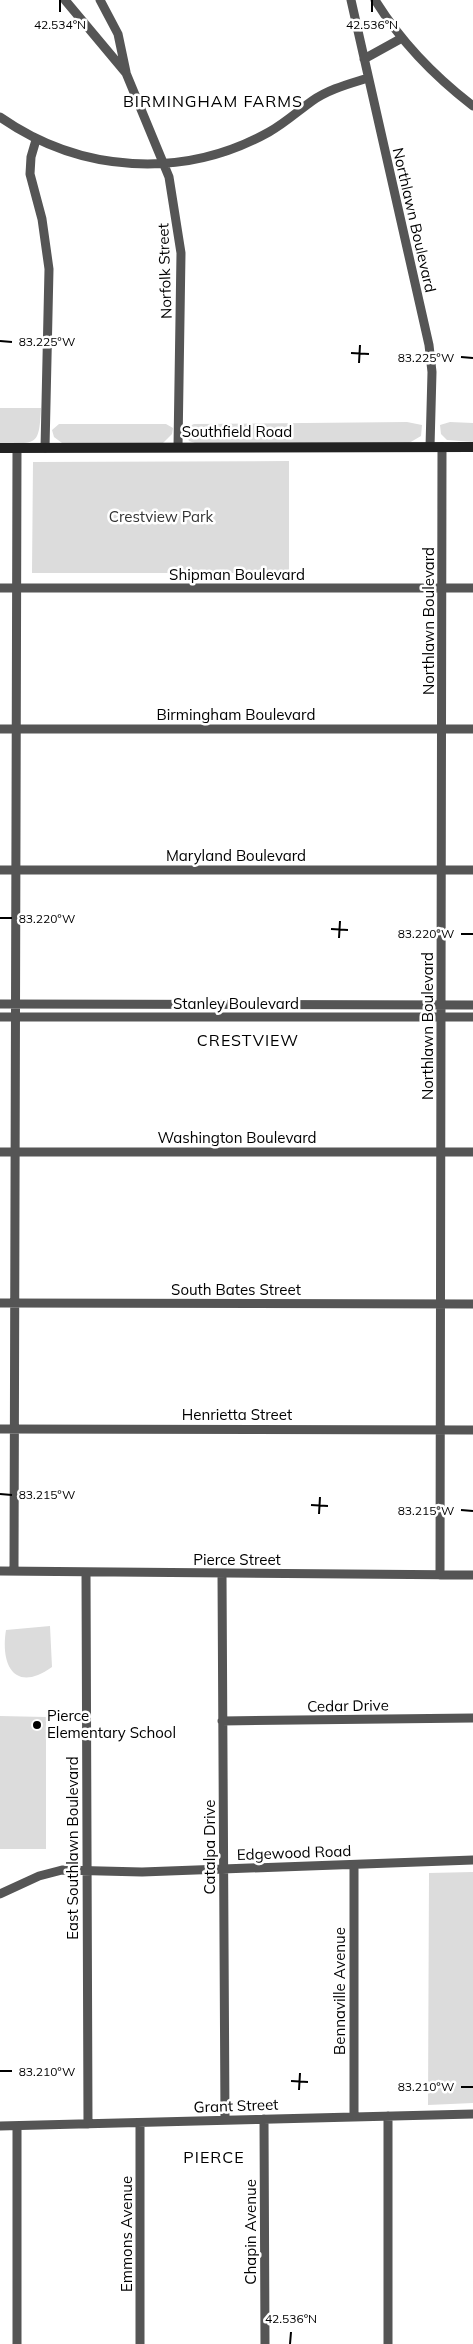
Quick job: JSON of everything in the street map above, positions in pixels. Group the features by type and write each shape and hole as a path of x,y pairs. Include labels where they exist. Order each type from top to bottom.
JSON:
{"main road":[{"name":"Southfield Road","path":"0,448 473,447"}],"street":[{"name":"Norfolk Street","path":"65,0 126,73"},
{"name":"Norfolk Street","path":"100,0 118,34 126,73 164,164 173,196 181,248 178,447"},
{"name":"Northlawn Boulevard","path":"351,0 429,345 432,372 430,447"},
{"path":"375,0 402,38 441,80 473,106"},
{"path":"364,59 402,38"},
{"path":"0,117 36,140 94,159 132,164 164,164 190,161 239,147 271,131 322,95 368,78"},
{"path":"36,140 31,157 30,174 42,218 49,269 46,448"},
{"name":"Northlawn Boulevard","path":"440,1575 442,447"},
{"path":"14,1571 17,448"},
{"name":"Shipman Boulevard","path":"0,588 473,588"},
{"name":"Birmingham Boulevard","path":"0,729 473,729"},
{"name":"Maryland Boulevard","path":"0,870 473,870"},
{"name":"Stanley Boulevard","path":"0,1004 473,1005"},
{"path":"235,1005 235,1018"},
{"name":"Stanley Boulevard","path":"0,1017 473,1017"},
{"name":"Washington Boulevard","path":"0,1152 473,1152"},
{"name":"South Bates Street","path":"0,1303 473,1304"},
{"name":"Henrietta Street","path":"0,1428 473,1430"},
{"name":"Pierce Street","path":"0,1571 473,1575"},
{"name":"East Southlawn Boulevard","path":"86,1572 88,2124"},
{"name":"Catalpa Drive","path":"222,1574 225,2120"},
{"name":"Cedar Drive","path":"222,1721 473,1718"},
{"name":"Edgewood Road","path":"0,1894 50,1873 87,1870 142,1872 473,1860"},
{"name":"Bennaville Avenue","path":"354,1864 354,2117"},
{"name":"Grant Street","path":"0,2126 473,2114"},
{"path":"388,2116 388,2344"},
{"name":"Chapin Avenue","path":"264,2119 265,2344"},
{"name":"Emmons Avenue","path":"140,2123 140,2344"},
{"path":"16,2344 17,2126"}],"green space":[{"path":"0,408 41,408 39,430 34,440 22,443 0,443"},
{"path":"407,422 422,425 421,436 409,443 195,443 189,441 184,431 185,428 194,424"},
{"path":"450,422 473,423 473,442 447,440 441,434 440,425"},
{"path":"59,424 166,424 173,428 172,434 163,443 62,443 54,437 52,430"},
{"name":"Crestview Park","path":"289,461 289,573 32,573 33,462"},
{"path":"50,1626 52,1667 29,1677 20,1676 13,1672 8,1665 6,1655 6,1630"},
{"path":"0,1716 46,1717 46,1849 0,1849"},
{"path":"473,1872 473,2103 428,2105 429,1873"}],"place":[{"name":"Pierce Elementary School","path":"37,1725"}],"district":[{"name":"BIRMINGHAM FARMS","path":"213,101"},
{"name":"CRESTVIEW","path":"248,1040"},
{"name":"PIERCE","path":"214,2157"}]}
